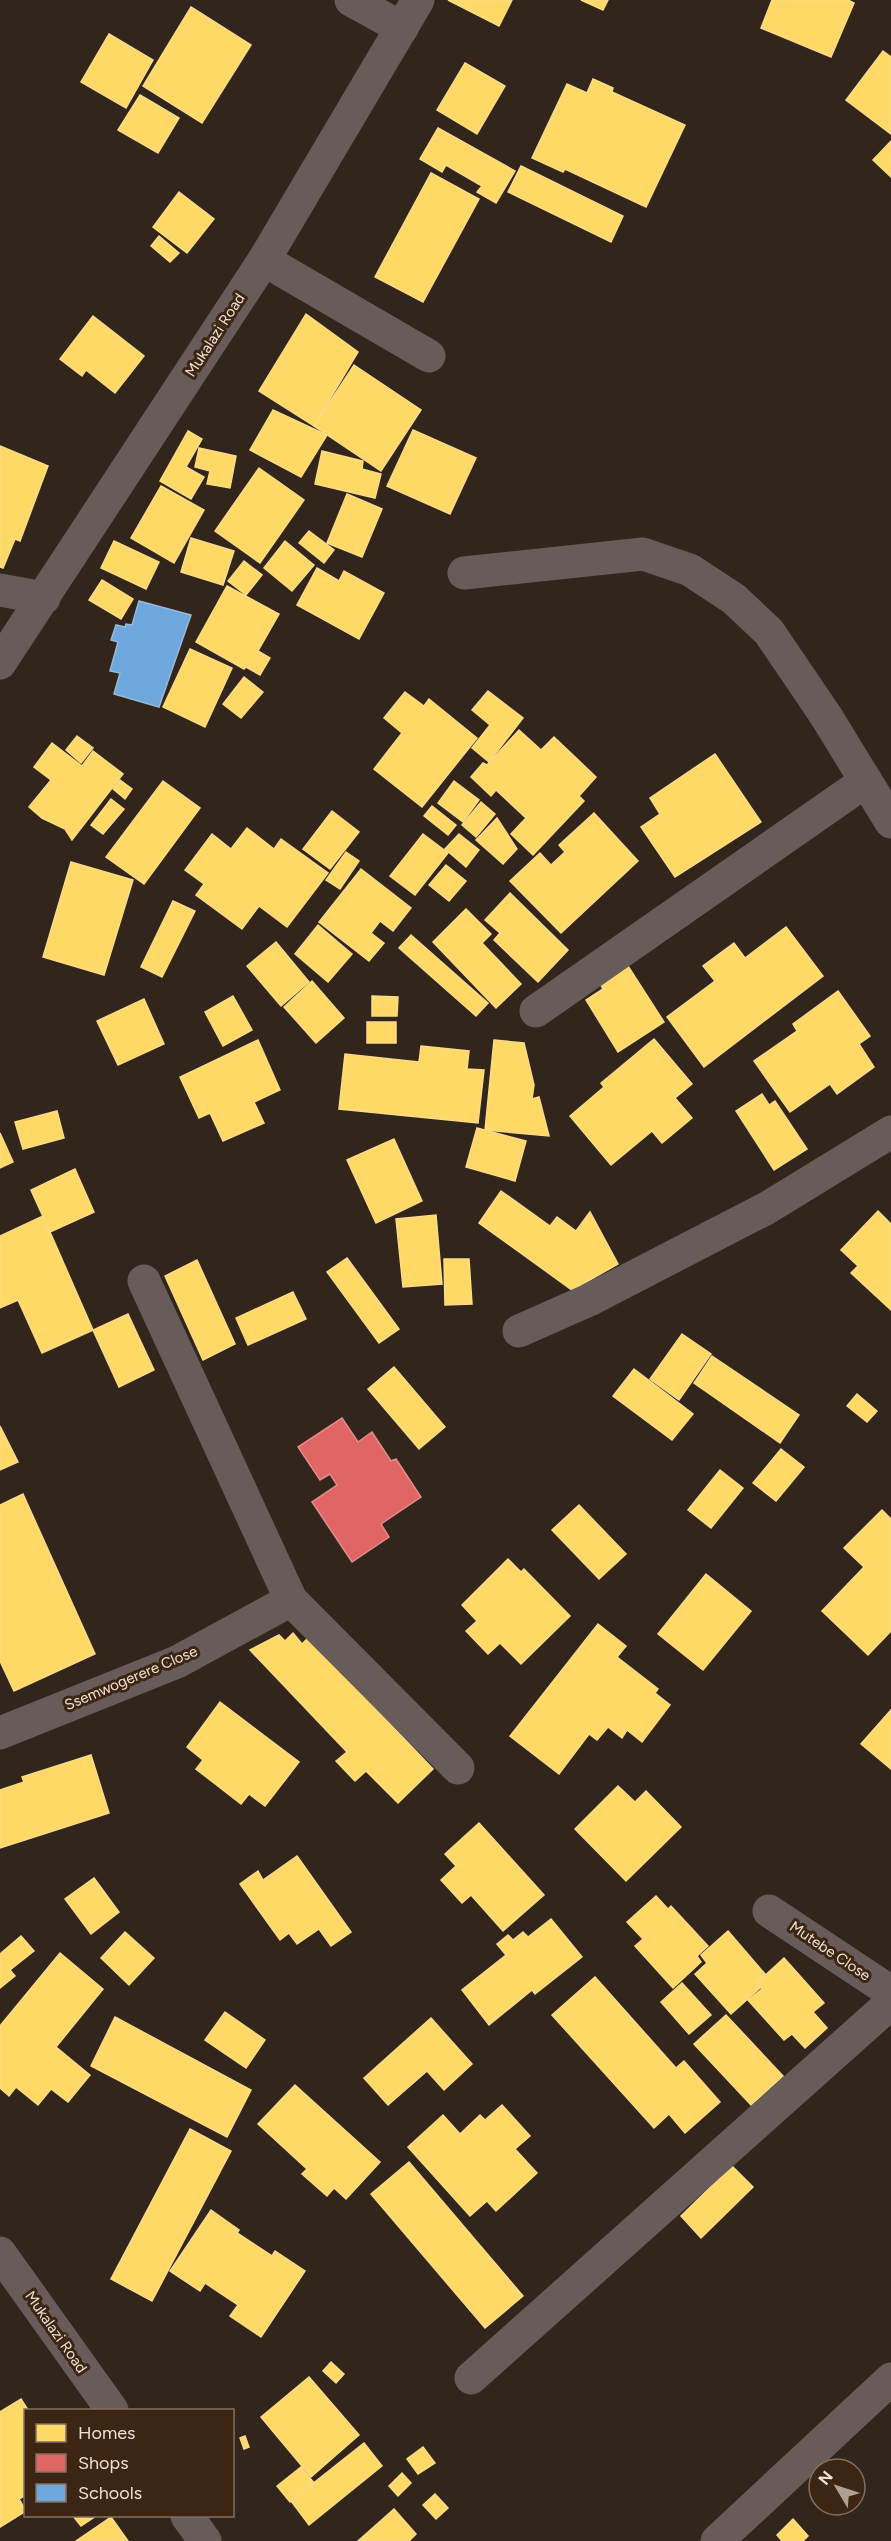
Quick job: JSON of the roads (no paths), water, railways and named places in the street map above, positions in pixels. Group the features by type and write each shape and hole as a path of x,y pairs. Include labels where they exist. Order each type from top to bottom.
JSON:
{"main road":[{"path":"717,2541 891,2379"}],"street":[{"path":"351,0 402,28"},
{"name":"Mukalazi Road","path":"0,663 264,260 418,0"},
{"path":"264,260 429,356"},
{"path":"464,573 643,554 690,570 734,599 770,632 826,716 891,822"},
{"path":"0,590 44,598"},
{"path":"536,1011 866,781"},
{"path":"519,1331 589,1300 747,1219 891,1132"},
{"path":"144,1281 291,1600 458,1768"},
{"name":"Ssemwogerere Close","path":"0,1733 177,1662 291,1600"},
{"name":"Mutebe Close","path":"770,1911 891,1992"},
{"path":"471,2378 891,2003"},
{"name":"Mukalazi Road","path":"0,2253 111,2409"},
{"path":"188,2517 205,2541"}]}
